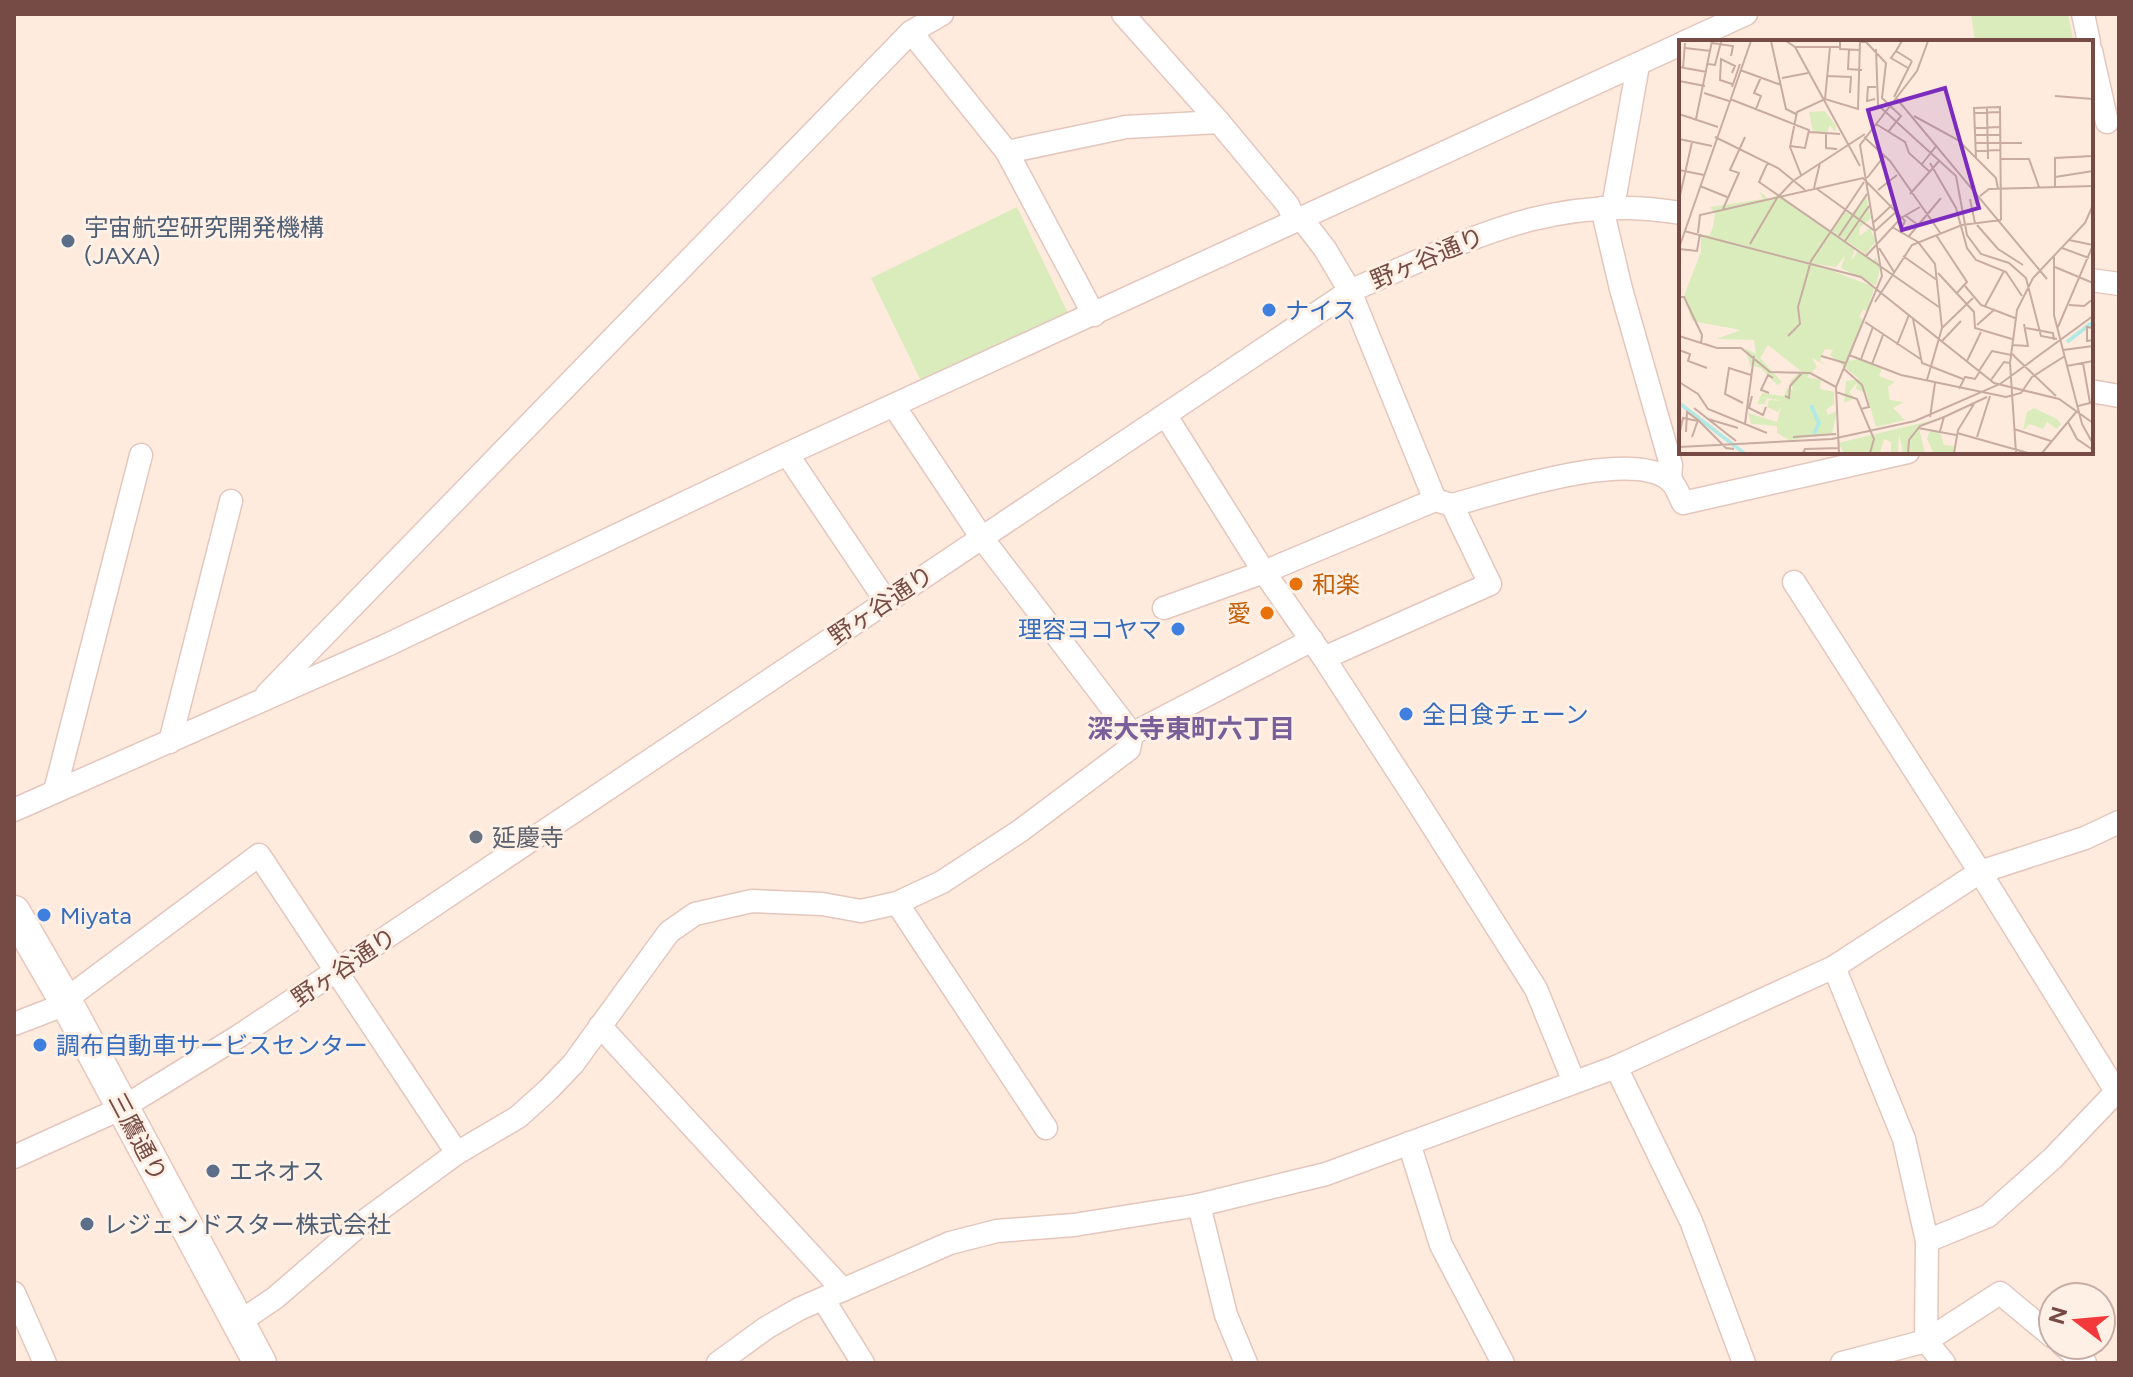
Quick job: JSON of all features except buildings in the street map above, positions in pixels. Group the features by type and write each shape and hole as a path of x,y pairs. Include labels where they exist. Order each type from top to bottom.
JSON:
{"main road":[{"name":"三鷹通り","path":"14,912 65,1000 260,1363"}],"street":[{"path":"258,703 911,32 942,14"},
{"path":"1123,14 1219,122 1325,249 1350,291 1444,503 1490,584 1318,649 1132,734"},
{"path":"1690,40 1746,14"},
{"path":"2083,14 2089,40"},
{"path":"911,32 1007,152 1094,315"},
{"path":"14,810 385,646 787,454 1679,45"},
{"path":"2093,60 2106,121"},
{"path":"1638,65 1608,207 1621,289 1671,465 1670,481 1683,503 1896,454"},
{"path":"1007,152 1126,127 1219,122"},
{"name":"野ヶ谷通り","path":"14,1157 122,1108 336,973 1350,291 1500,227 1551,213 1608,207 1679,213"},
{"path":"2093,280 2119,284"},
{"path":"238,1323 275,1298 363,1222 457,1153 518,1117 573,1064 669,932 695,914 752,901 822,904 861,911 897,903 942,882 1020,831 1129,749 1132,734 982,538 894,406"},
{"path":"1166,416 1536,989 1574,1082"},
{"path":"787,454 886,601"},
{"path":"55,791 141,455"},
{"path":"1164,608 1444,503 1573,472 1642,470 1670,481"},
{"path":"170,742 231,501"},
{"path":"1794,582 2118,1090 2053,1158 1988,1216 1927,1241"},
{"path":"718,1363 766,1328 950,1243 981,1234 1074,1225 1199,1205 1326,1174 1616,1067 1834,967 1980,872 2085,838 2119,822"},
{"path":"14,1024 53,1009 259,855 457,1153"},
{"path":"897,903 1046,1128"},
{"path":"1834,967 1904,1139 1927,1241 1926,1341 1944,1363"},
{"path":"600,1026 833,1295 863,1363"},
{"path":"1616,1067 1691,1221 1744,1363"},
{"path":"1409,1143 1441,1245 1503,1363"},
{"path":"1199,1205 1226,1315 1246,1363"},
{"path":"14,1293 45,1363"},
{"path":"1842,1363 1926,1341 2000,1293 2037,1324"}],"green space":[{"path":"1971,14 2068,14 2074,40 1975,40"},
{"path":"1017,207 1068,313 922,383 871,278"}],"place":[{"name":"宇宙航空研究開発機構 (JAXA)","path":"68,241"},
{"name":"ナイス","path":"1269,310"},
{"name":"和楽","path":"1296,584"},
{"name":"愛","path":"1267,613"},
{"name":"理容ヨコヤマ","path":"1178,629"},
{"name":"全日食チェーン","path":"1406,714"},
{"name":"延慶寺","path":"476,837"},
{"name":"Miyata","path":"44,915"},
{"name":"調布自動車サービスセンター","path":"40,1045"},
{"name":"エネオス","path":"213,1171"},
{"name":"レジェンドスター株式会社","path":"87,1224"}],"district":[{"name":"深大寺東町六丁目","path":"1191,729"}]}
